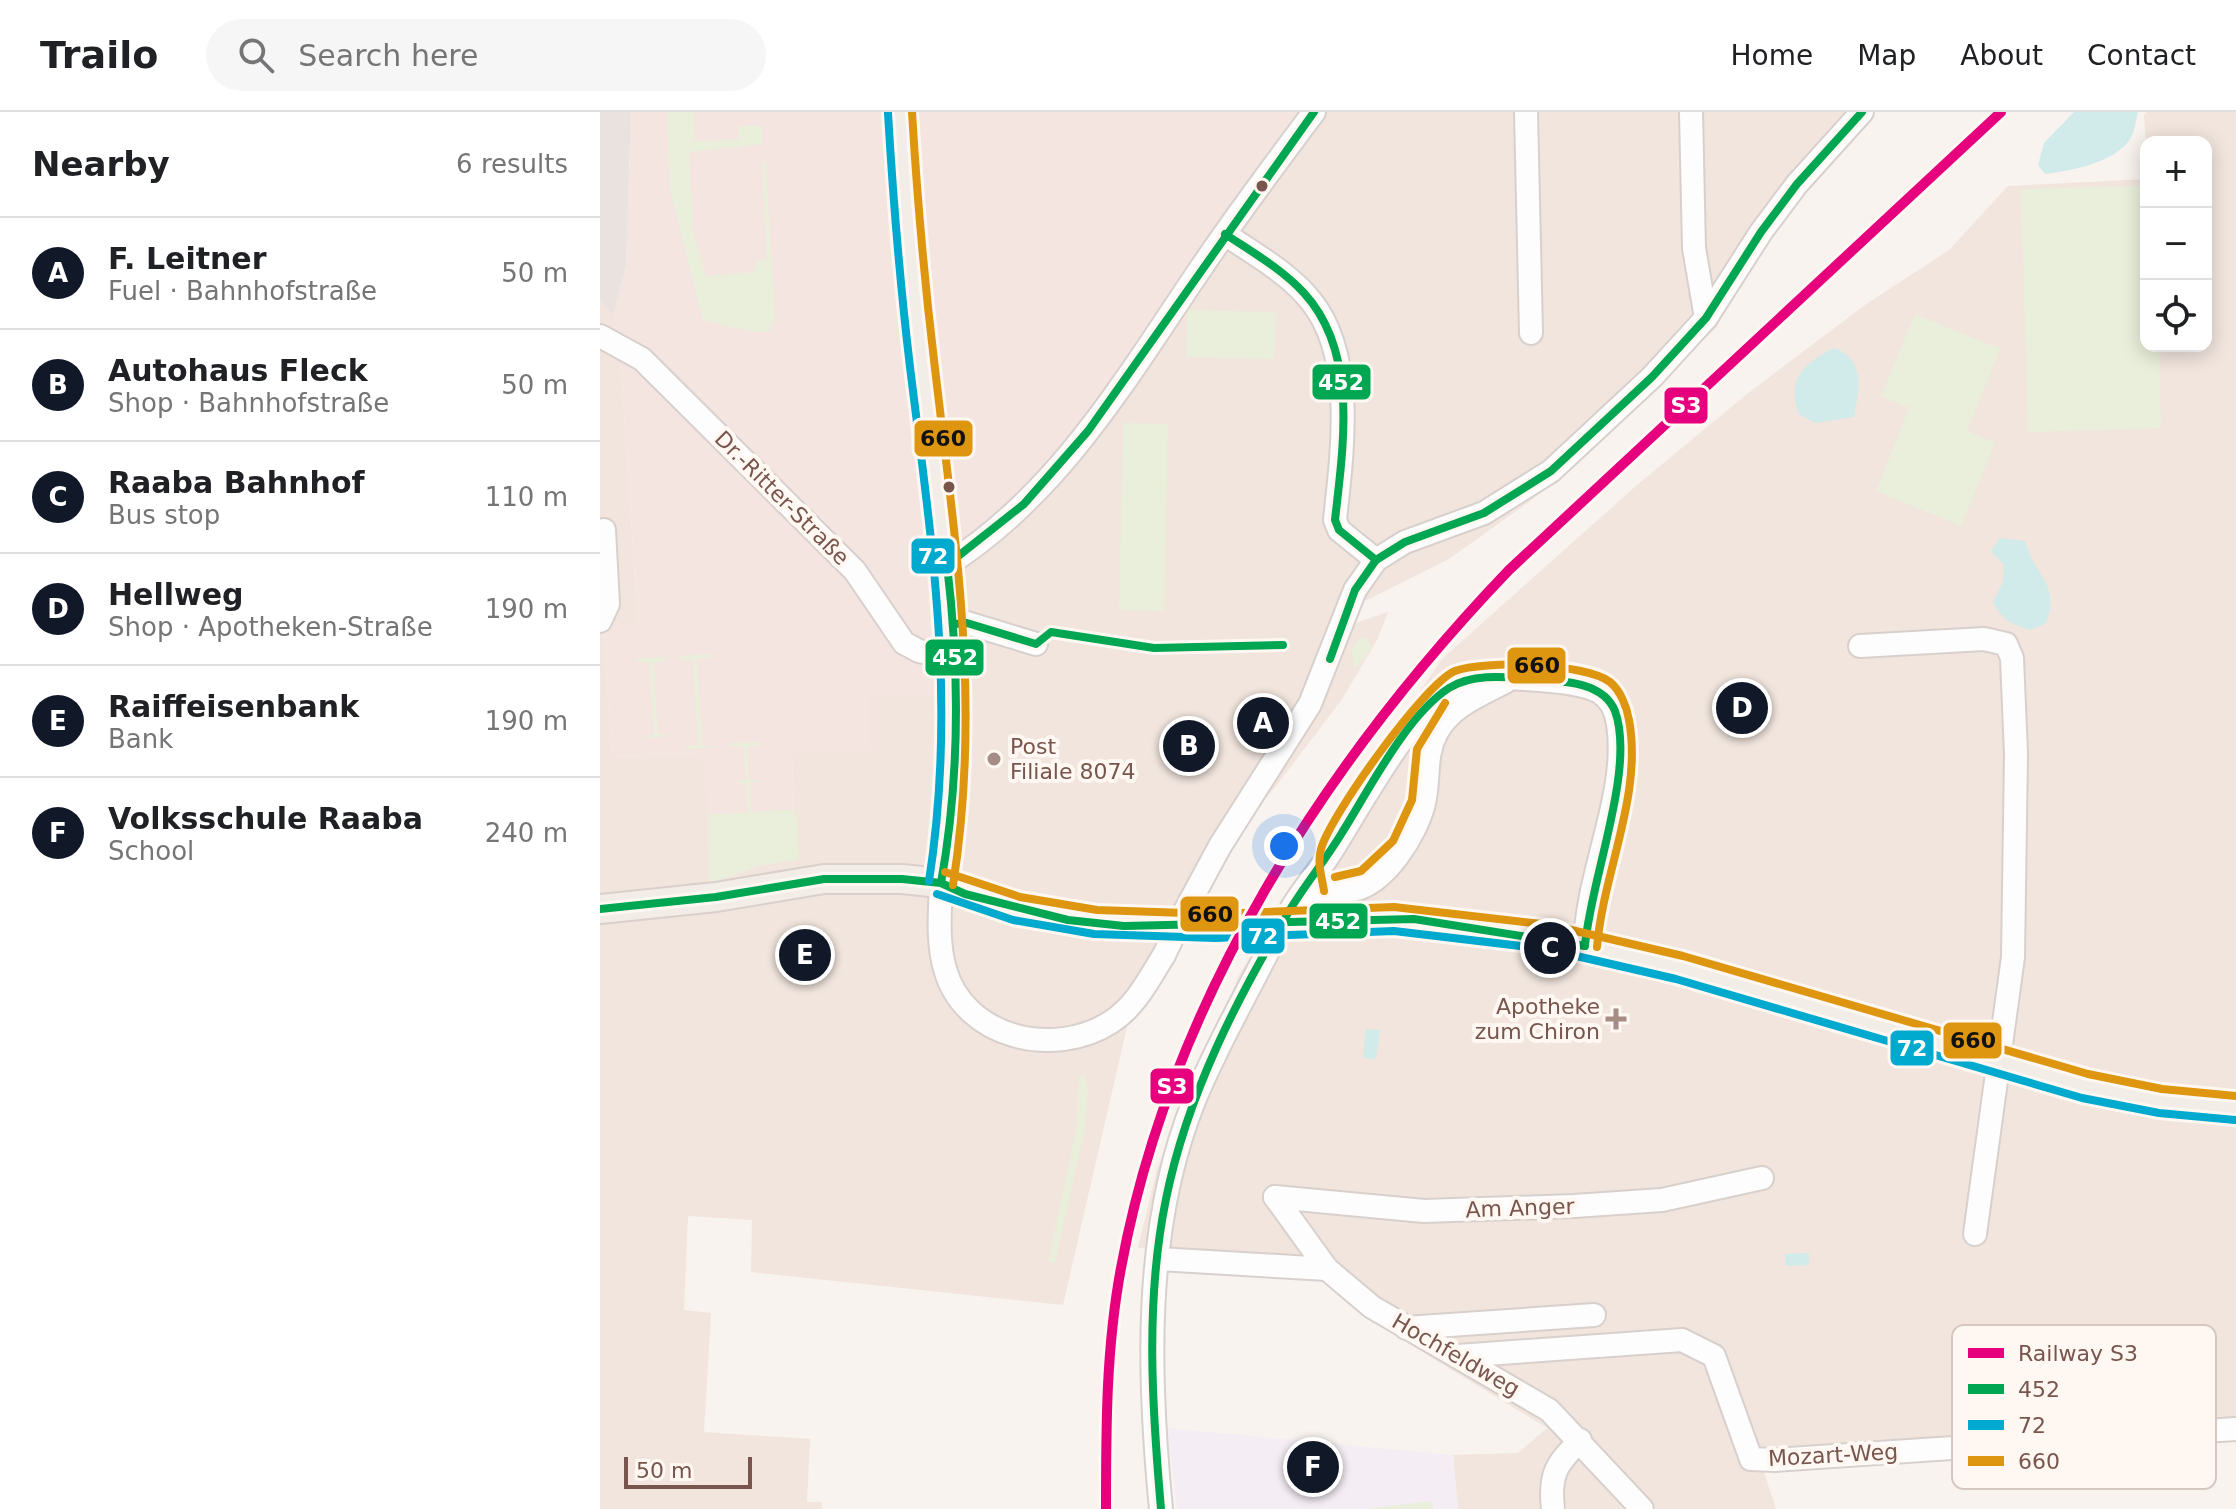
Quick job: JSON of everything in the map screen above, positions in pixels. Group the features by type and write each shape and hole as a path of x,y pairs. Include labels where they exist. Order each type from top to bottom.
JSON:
{"main road":[{"path":"900,112 924,375 955,624 953,812 941,883"},
{"path":"600,909 716,897 824,879 941,883 965,894 1068,920 1193,922"},
{"path":"1297,907 1414,919 1585,946 1730,979 1999,1063 2101,1090 2202,1108 2236,1108"}],"street":[{"path":"947,565 1049,481 1137,366 1225,234 1314,112"},
{"path":"1526,112 1531,333"},
{"path":"1691,112 1694,248 1706,318"},
{"path":"941,883 939,929 945,970 955,991 975,1017 1019,1038 1047,1041 1067,1038 1111,1022 1138,997 1164,955 1193,922 1220,846 1310,704 1355,590 1376,560 1405,542 1484,513 1551,471 1652,377 1706,318 1779,208 1862,112"},
{"path":"1225,234 1285,276 1311,301 1333,336 1341,369 1335,520 1339,530 1376,560"},
{"name":"Dr.-Ritter-Straße","path":"600,336 642,359 855,571 904,643 941,659 955,659"},
{"path":"600,621 608,604 604,530"},
{"path":"955,624 967,623 1036,644"},
{"path":"1860,646 1984,639 2006,644 2012,658 2016,754 2013,957 1975,1234"},
{"path":"1297,907 1372,882 1391,862 1411,833 1424,804 1426,756 1438,730 1455,709 1509,679"},
{"path":"1161,1509 1155,1444 1153,1333 1165,1201 1184,1130 1214,1057 1269,949 1401,744 1440,696 1461,681 1509,679 1594,686 1605,693 1618,722 1619,764 1590,890 1585,946"},
{"path":"1401,744 1426,756"},
{"name":"Am Anger","path":"1275,1197 1424,1211 1574,1206 1662,1200 1762,1178"},
{"name":"Hochfeldweg","path":"1275,1197 1327,1269 1372,1307 1549,1410 1642,1509"},
{"path":"1159,1259 1327,1269"},
{"path":"1406,1328 1594,1315"},
{"name":"Mozart-Weg","path":"1458,1356 1682,1340 1714,1356 1728,1387 1751,1459 1952,1448"},
{"name":"Mozart-Weg","path":"2216,1430 2236,1429"},
{"path":"1553,1509 1550,1481 1564,1456 1580,1440"}],"shaded area":[{"path":"600,112 631,112 626,266 613,315 600,300"},
{"path":"631,112 1298,112 1218,218 1130,368 1045,474 936,561 942,696 869,697 870,750 792,755 794,811 708,819 702,755 612,757 603,627 638,623 622,383 613,315 626,266"},
{"path":"1298,112 1875,112 1775,227 1716,328 1533,499 1449,559 1361,603 1355,623 1388,612 1376,642 1342,699 1277,785 1177,898 1138,979 1063,1305 751,1272 752,1220 688,1216 684,1310 711,1313 704,1432 810,1439 807,1502 822,1502 822,1509 600,1509 600,300 613,315 622,383 638,624 603,627 612,757 702,755 794,810 792,755 868,697 936,561 1045,474 1130,368 1218,218"},
{"path":"2147,112 2236,112 2236,1438 2216,1439 2216,1325 1952,1325 1952,1455 1762,1467 1776,1509 1458,1509 1453,1455 1518,1453 1547,1428 1370,1320 1307,1260 1138,1248 1157,1169 1240,973 1384,743 1442,659 1637,485 1747,394 1865,305 1949,250 2008,186 2140,179 2140,352 2212,352 2212,136 2146,136 2144,115"},
{"path":"1167,1428 1453,1455 1458,1509 1177,1509"}],"green space":[{"path":"667,112 693,112 695,142 739,139 739,126 762,126 762,144 689,152 693,232 706,276 754,272 757,261 767,259 762,160 766,164 775,320 768,332 753,332 703,320 670,191"},
{"path":"2140,186 2140,352 2159,352 2161,428 2028,432 2021,189"},
{"path":"1187,310 1276,312 1274,359 1186,357"},
{"path":"1915,314 2000,349 1967,431 1995,443 1961,526 1876,491 1909,408 1881,396"},
{"path":"1123,423 1168,424 1164,611 1119,610"},
{"path":"1359,638 1367,638 1372,648 1354,669 1352,649"},
{"path":"709,654 710,658 697,659 702,745 714,747 687,749 686,746 698,745 693,660 681,660 681,656"},
{"path":"665,657 665,661 653,662 658,734 670,736 642,738 654,734 649,662 637,662 637,659"},
{"path":"759,742 759,746 747,747 749,780 761,780 749,784 751,812 792,810 797,817 799,859 759,866 709,884 708,815 748,812 746,784 734,781 746,780 744,746 732,747 732,743"},
{"path":"1084,1074 1088,1088 1085,1128 1055,1263 1048,1262 1077,1126 1079,1076"},
{"path":"1432,1501 1433,1509 1366,1509"}],"water":[{"path":"2074,112 2138,112 2130,139 2111,156 2090,165 2045,174 2038,165 2044,143"},
{"path":"1834,348 1844,353 1856,368 1858,386 1854,417 1815,423 1799,414 1796,382 1806,366"},
{"path":"2000,538 2025,541 2048,589 2050,610 2046,623 2031,630 2008,621 1993,602 2003,582 2004,565 1991,551"},
{"path":"1366,1029 1380,1030 1376,1059 1363,1058"},
{"path":"1809,1253 1809,1265 1786,1266 1785,1254"}],"tunnel":[{"path":"1220,926 1296,922"}],"rail line":[{"name":"S3","path":"1106,1509 1112,1328 1121,1268 1144,1170 1176,1074 1217,981 1264,891 1318,805 1378,723 1442,644 1509,570 2001,112"}],"transit line":[{"name":"660","path":"912,112 924,267 962,622 965,751 953,885"},
{"name":"452","path":"941,883 952,804 956,724 954,645 947,565 1024,504 1088,431 1314,112"},
{"name":"452","path":"1330,659 1355,590 1376,560 1405,542 1484,513 1551,471 1652,377 1706,318 1761,232 1797,184 1862,112"},
{"name":"72","path":"888,113 903,304 938,624 941,750 929,881"},
{"name":"452","path":"1225,234 1286,276 1304,293 1321,317 1333,344 1343,402 1335,520 1339,530 1376,560"},
{"name":"452","path":"955,624 967,623 1036,644 1051,632 1154,648 1283,645"},
{"name":"660","path":"1324,891 1320,860 1328,832 1380,752 1441,681 1455,671 1488,665 1534,665 1580,671 1598,676 1617,689 1628,715 1632,748 1627,805 1606,891 1597,947"},
{"name":"452","path":"1161,1509 1153,1393 1155,1276 1166,1199 1187,1122 1233,1012 1291,908 1404,734 1433,700 1458,683 1490,677 1512,677 1580,684 1601,694 1615,711 1620,735 1620,763 1585,946"},
{"name":"660","path":"1335,877 1361,871 1393,841 1412,800 1417,749 1445,703"},
{"name":"660","path":"945,872 1020,897 1097,910 1215,914 1394,907 1550,925 1683,956 2088,1074 2162,1089 2236,1096"},
{"name":"452","path":"600,909 716,897 824,879 902,879 941,883 965,894 1068,920 1124,926 1414,919 1585,946"},
{"name":"72","path":"937,894 1013,920 1094,934 1215,938 1394,931 1546,949 1676,979 2082,1098 2159,1113 2235,1120"}],"place":[{"name":"Hellweg","path":"1742,708"},
{"name":"F. Leitner","path":"1263,723"},
{"name":"Autohaus Fleck","path":"1189,746"},
{"name":"Post Filiale 8074","path":"994,759"},
{"name":"Raaba Bahnhof","path":"1550,948"},
{"name":"Raiffeisenbank","path":"805,955"},
{"name":"Apotheke zum Chiron","path":"1616,1019"},
{"name":"Volksschule Raaba","path":"1313,1467"}]}
